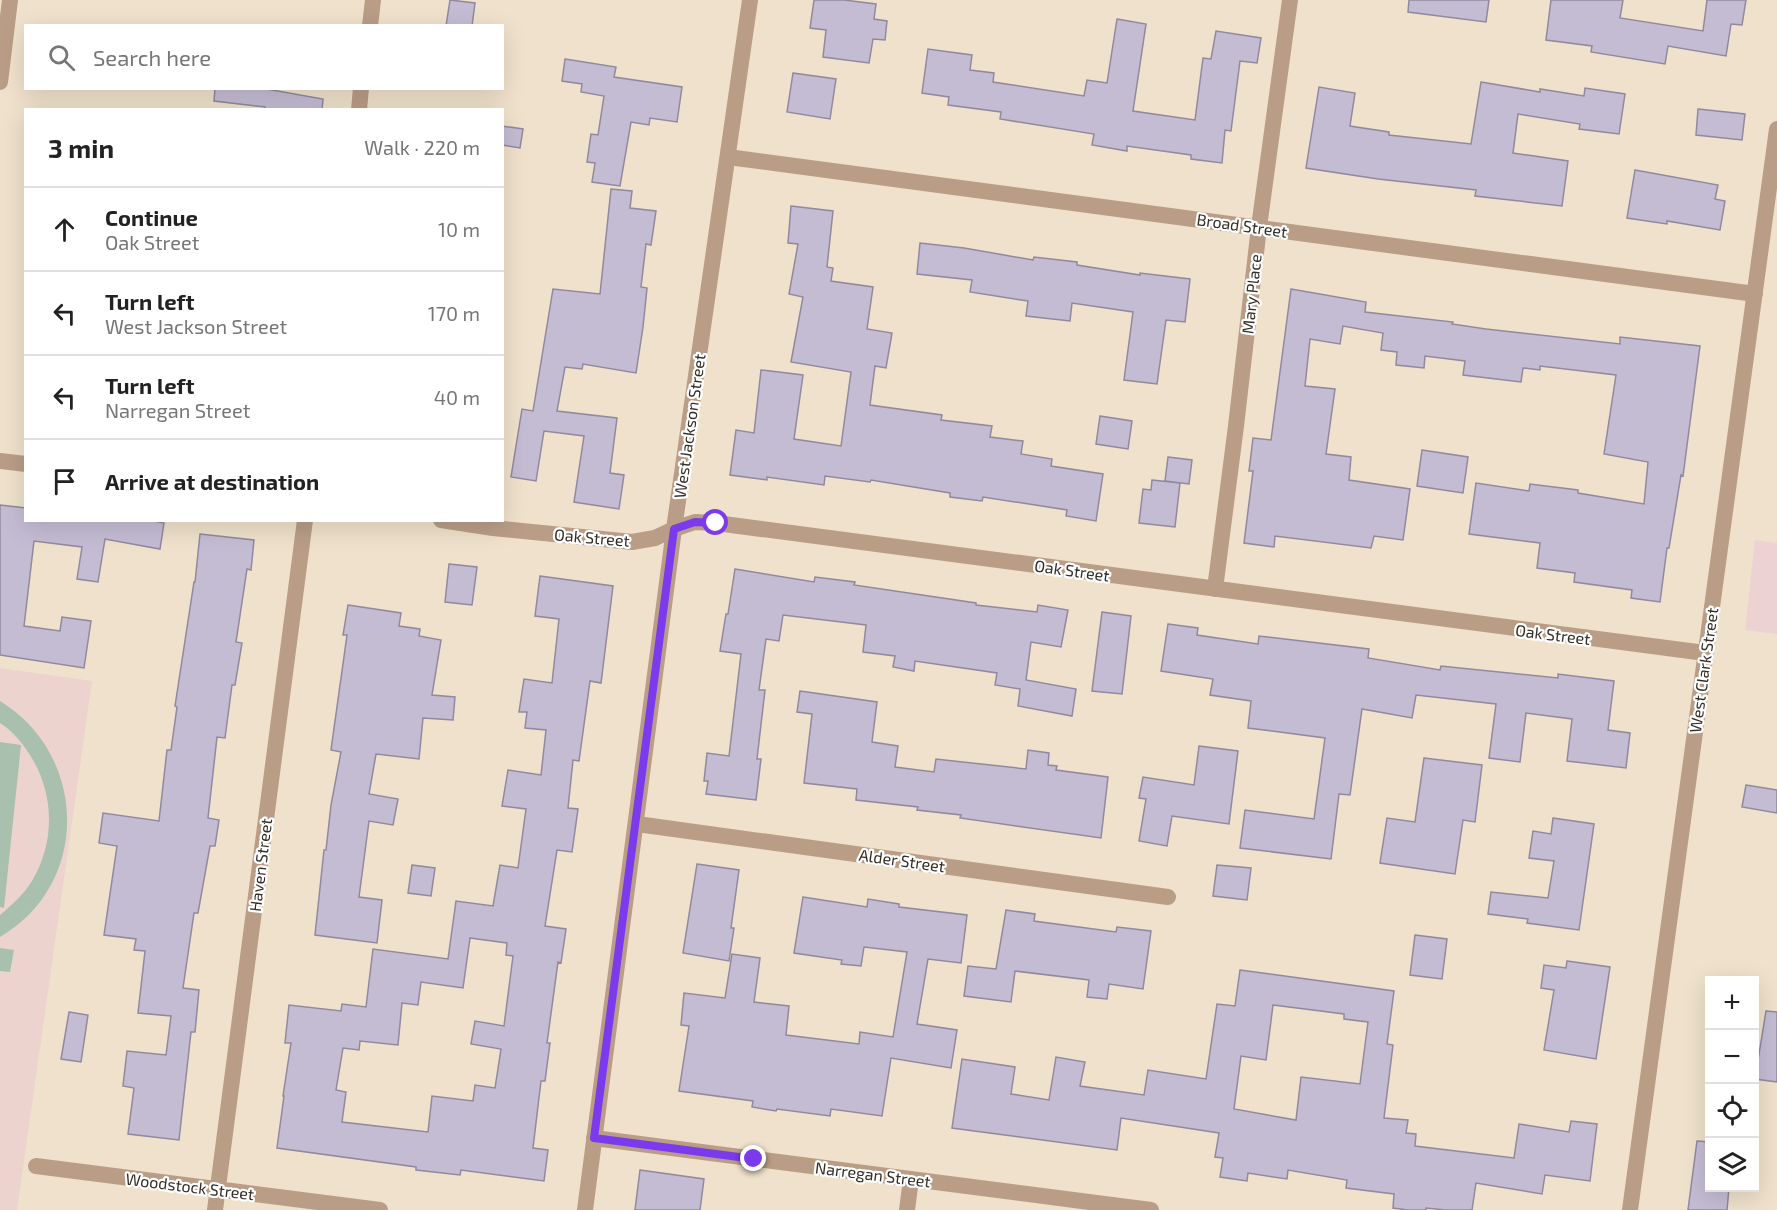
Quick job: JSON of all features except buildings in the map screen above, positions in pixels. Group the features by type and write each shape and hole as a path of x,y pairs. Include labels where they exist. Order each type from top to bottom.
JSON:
{"street":[{"path":"0,82 10,0"},
{"path":"370,24 373,0"},
{"name":"West Jackson Street","path":"585,1210 674,529 750,0"},
{"name":"Mary Place","path":"1215,589 1259,227 1290,0"},
{"path":"359,108 361,90"},
{"name":"West Clark Street","path":"1630,1210 1755,294 1771,222 1777,129"},
{"name":"Broad Street","path":"728,157 1755,294"},
{"path":"0,461 24,464"},
{"name":"Haven Street","path":"215,1210 304,522"},
{"name":"Oak Street","path":"454,522 632,542 655,538 695,522 716,523 1705,653"},
{"name":"Alder Street","path":"637,824 1168,897"},
{"name":"Narregan Street","path":"594,1138 1151,1210"},
{"name":"Woodstock Street","path":"36,1166 380,1210"},
{"path":"907,1210 911,1179"}],"shaded area":[{"path":"1755,540 1777,543 1777,634 1745,630"},
{"path":"0,668 92,681 17,1210 0,1210"}],"green space":[{"path":"0,701 29,724 50,753 63,785 67,819 63,853 51,885 30,914 0,937 0,915 25,890 40,865 46,848 49,814 47,797 35,764 17,738 0,723"},
{"path":"0,742 21,745 4,908 0,907"},
{"path":"0,948 14,950 10,972 0,971"}],"route":[{"path":"716,523 695,522 674,529 594,1138 754,1159"}]}
